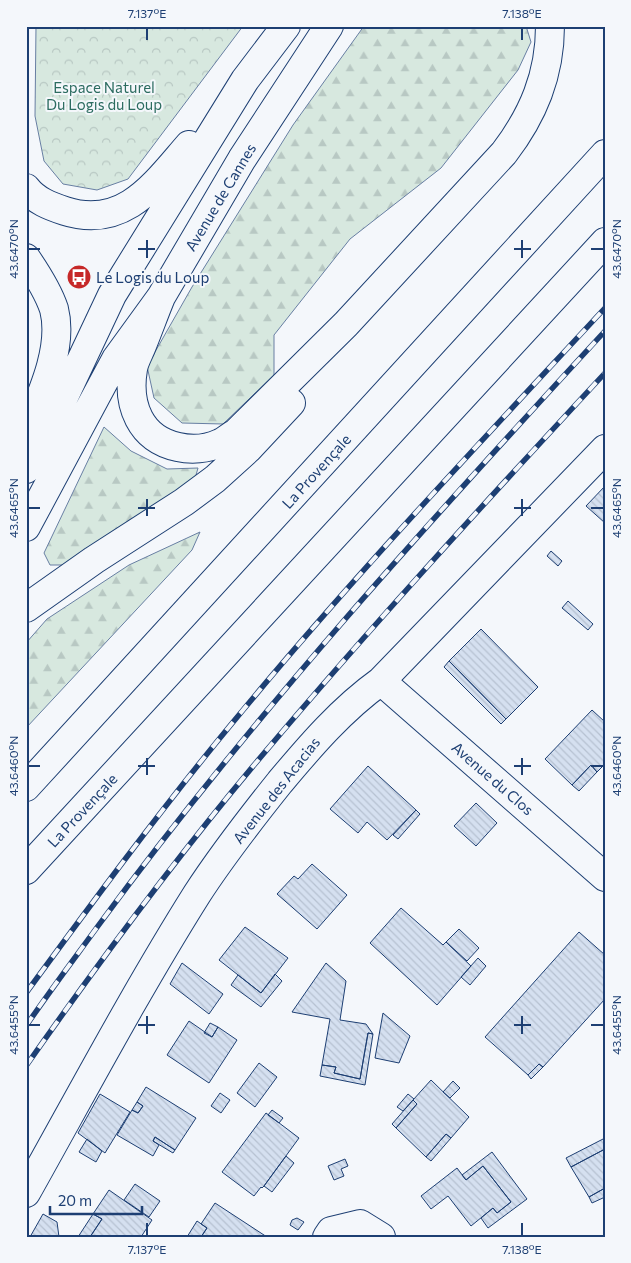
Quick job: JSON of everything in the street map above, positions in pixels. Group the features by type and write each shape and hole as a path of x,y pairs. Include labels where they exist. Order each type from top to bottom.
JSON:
{"main road":[{"path":"26,188 32,196 51,207 74,214 96,216 112,213 138,200 152,189 245,80 286,26"},
{"name":"Avenue de Cannes","path":"26,526 116,359 160,297 242,159 329,26"},
{"path":"160,297 133,368 132,388 138,418 147,431 158,440 186,449 219,444 236,433 346,324 504,153 532,112 546,67 550,44 550,26"},
{"path":"26,469 54,418 112,295 245,80"},
{"name":"La Provençale","path":"26,787 605,154"},
{"name":"La Provençale","path":"26,870 605,242"},
{"path":"26,258 47,292 54,310 56,326 54,358 26,432"},
{"path":"26,608 94,560 184,502 215,479 248,449 322,370 346,324"},
{"name":"Avenue des Acacias","path":"26,1193 157,960 198,893 259,808 321,733 359,696 381,680 605,449"},
{"name":"Avenue du Clos","path":"381,680 600,862"},
{"path":"327,1237 331,1231 360,1224 381,1237"}],"green space":[{"name":"Espace Naturel Du Logis du Loup","path":"36,26 243,26 128,179 97,190 63,184 44,161 35,116"},
{"path":"364,26 526,26 531,42 518,70 441,168 350,239 274,335 274,375 223,424 182,423 154,398 147,366 192,287 293,125"},
{"path":"104,427 131,451 167,469 198,468 192,489 70,565 50,565 44,553"},
{"path":"200,532 192,550 26,728 26,643 47,619 129,565"}],"building":[{"path":"605,486 605,523 586,506"},
{"path":"551,551 562,561 558,566 547,556"},
{"path":"568,601 593,624 588,630 562,608"},
{"path":"481,629 538,687 506,719 449,661"},
{"path":"449,661 506,719 501,724 444,667"},
{"path":"592,710 605,722 605,764 597,772 591,765 572,785 545,759"},
{"path":"591,765 597,772 579,791 572,785"},
{"path":"368,766 416,810 387,840 367,822 358,833 330,809"},
{"path":"476,803 497,823 476,846 454,826"},
{"path":"416,810 420,814 398,839 393,835"},
{"path":"312,864 347,895 317,929 277,894 294,876 298,879"},
{"path":"401,908 443,945 446,942 471,966 437,1005 370,943"},
{"path":"245,927 288,958 261,993 219,960"},
{"path":"459,929 479,948 467,961 446,942"},
{"path":"579,932 605,955 605,999 543,1067 539,1064 528,1075 485,1037"},
{"path":"478,958 486,966 470,985 461,977"},
{"path":"182,963 223,994 209,1014 170,984"},
{"path":"326,963 346,981 340,1020 366,1024 373,1034 368,1033 360,1079 334,1073 336,1067 322,1065 330,1019 292,1012"},
{"path":"275,974 282,981 261,1007 231,985 238,975 261,993"},
{"path":"383,1013 410,1036 399,1063 375,1058"},
{"path":"189,1021 212,1037 218,1027 237,1040 209,1083 167,1055"},
{"path":"210,1023 218,1027 212,1037 204,1033"},
{"path":"368,1033 373,1034 365,1085 320,1076 322,1065 336,1067 334,1073 360,1079"},
{"path":"259,1063 277,1077 255,1107 237,1093"},
{"path":"539,1064 543,1067 531,1079 528,1075"},
{"path":"431,1080 469,1117 451,1138 446,1134 426,1157 396,1128 417,1104 413,1100"},
{"path":"453,1081 460,1088 450,1098 443,1092"},
{"path":"146,1087 196,1118 175,1150 155,1137 153,1141 159,1145 153,1156 117,1135 132,1110 138,1113 143,1106 137,1102"},
{"path":"220,1093 230,1100 221,1113 211,1106"},
{"path":"100,1094 130,1112 105,1153 78,1133"},
{"path":"408,1094 414,1099 403,1111 397,1107"},
{"path":"413,1100 417,1104 396,1128 392,1124"},
{"path":"137,1102 143,1106 138,1113 132,1110"},
{"path":"272,1110 283,1118 279,1123 268,1115"},
{"path":"266,1113 299,1138 264,1186 254,1196 222,1172"},
{"path":"446,1134 451,1138 431,1161 426,1157"},
{"path":"155,1137 175,1150 173,1153 153,1141"},
{"path":"605,1138 605,1149 571,1167 566,1158"},
{"path":"87,1139 102,1151 96,1162 79,1152"},
{"path":"605,1149 605,1188 589,1197 571,1167"},
{"path":"492,1152 527,1199 488,1228 481,1218 493,1208 497,1213 511,1202 483,1166 466,1180 462,1175"},
{"path":"286,1156 294,1163 272,1192 264,1186"},
{"path":"345,1159 348,1166 341,1169 344,1176 334,1180 328,1166"},
{"path":"483,1166 511,1202 497,1213 493,1208 471,1226 448,1196 431,1209 421,1196 457,1168 466,1180"},
{"path":"135,1184 160,1201 149,1217 124,1200"},
{"path":"605,1188 605,1197 592,1203 589,1197"},
{"path":"109,1190 152,1220 141,1237 90,1237 102,1219 93,1214"},
{"path":"215,1203 267,1237 201,1237 207,1228 201,1224"},
{"path":"43,1214 57,1222 59,1237 30,1237"},
{"path":"93,1214 102,1219 90,1237 78,1237"},
{"path":"297,1218 304,1222 298,1230 290,1225 292,1220"},
{"path":"197,1221 207,1228 201,1237 187,1237"}],"railway":[{"path":"26,993 151,825 274,673 414,515 605,308"},
{"path":"26,1026 157,848 279,696 407,548 605,331"},
{"path":"26,1066 142,906 265,752 306,703 476,513 605,373"}],"place":[{"name":"Le Logis du Loup","path":"79,277"}]}
